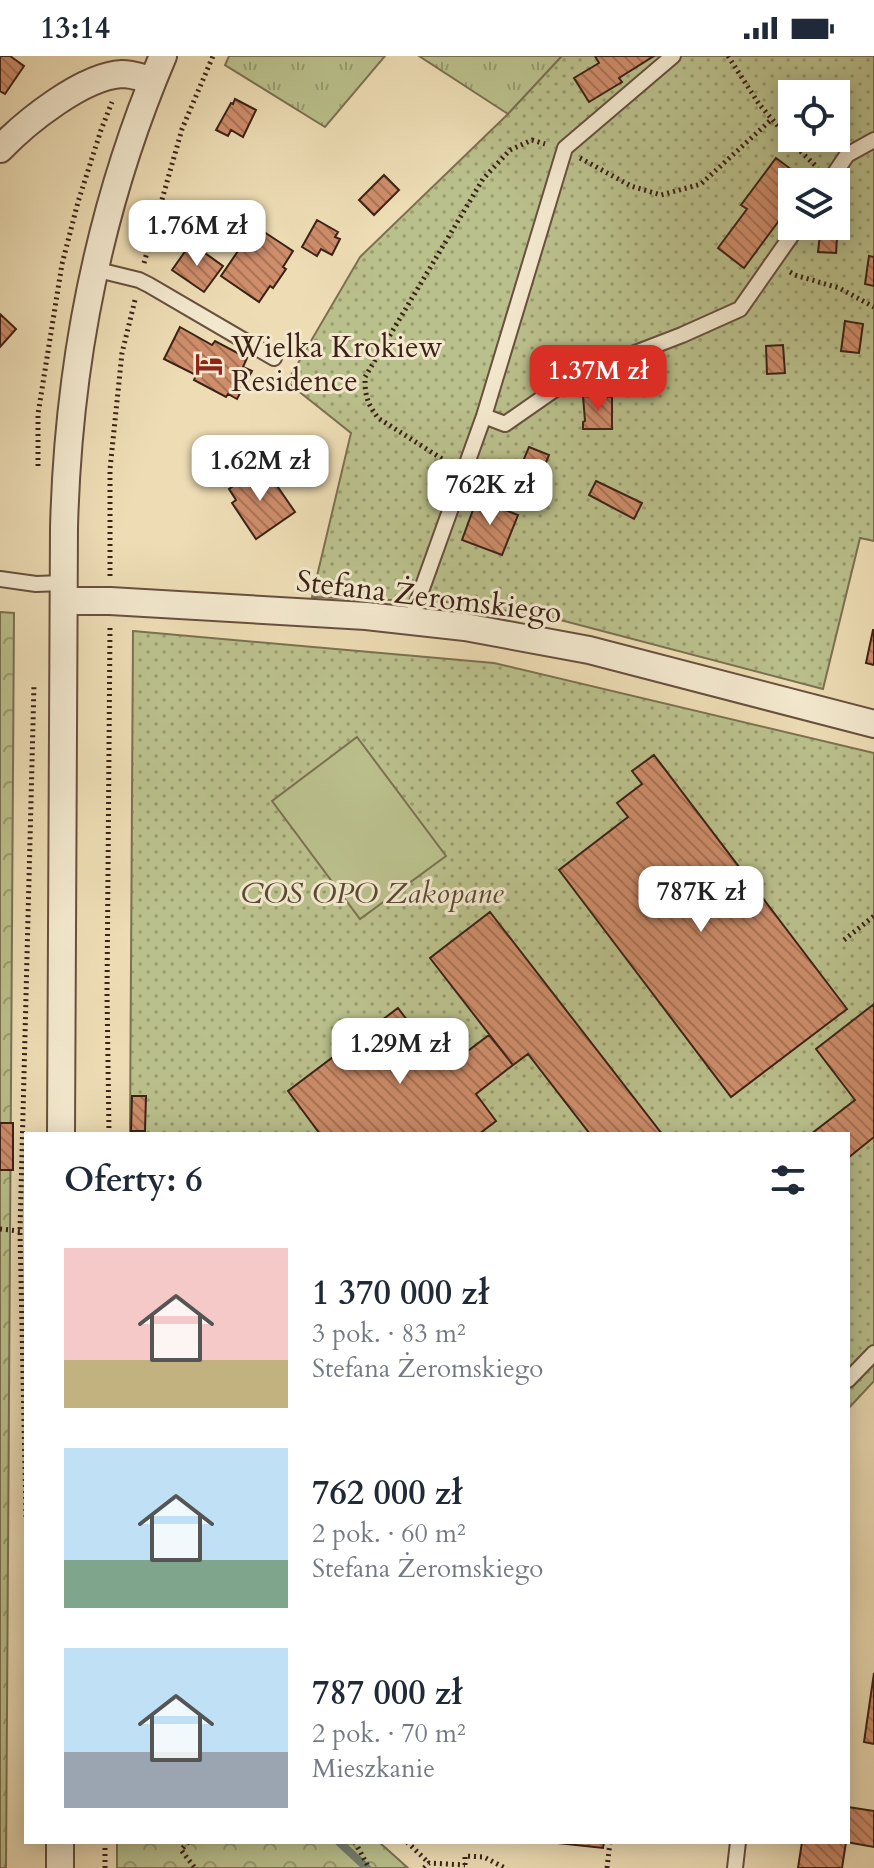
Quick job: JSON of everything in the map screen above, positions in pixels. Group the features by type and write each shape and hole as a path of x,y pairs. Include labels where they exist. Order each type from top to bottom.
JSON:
{"street":[{"path":"0,149 69,94 120,66 158,68 114,188 94,269 70,416 65,481 63,592 61,1132"},
{"name":"Stefana Żeromskiego","path":"63,592 110,601 366,616 465,627 589,650 874,724"},
{"path":"60,1844 60,1868"}],"lane":[{"path":"410,622 484,416 565,148 673,56"},
{"path":"838,168 847,155 874,140"},
{"path":"484,416 505,424 561,385 740,309 788,240"},
{"path":"94,269 139,280 274,358"},
{"path":"0,579 63,592"},
{"path":"850,1378 874,1353"},
{"path":"735,1868 738,1844"}],"path":[{"path":"109,1132 110,469 122,353 139,280 182,129 213,56"},
{"path":"728,56 759,104 818,168"},
{"path":"774,261 795,275 839,288 874,307"},
{"path":"844,940 874,916"},
{"path":"0,1229 20,1231"},
{"path":"105,1844 105,1868"},
{"path":"186,1844 181,1850 195,1868"},
{"path":"357,1844 369,1868"},
{"path":"409,1844 427,1865 465,1866 474,1856 484,1857 505,1868"},
{"path":"607,1868 610,1844"}],"green space":[{"path":"229,56 385,56 325,127 225,65"},
{"path":"419,56 562,56 508,114"},
{"path":"562,56 874,56 874,541 860,538 823,689 549,617 446,602 312,597 351,433 287,382 360,257 508,114"},
{"path":"0,612 14,613 6,1868 0,1868"},
{"name":"COS OPO Zakopane","path":"133,631 494,663 874,753 874,1381 850,1407 850,1132 130,1132"},
{"path":"357,737 446,856 360,919 272,801"},
{"path":"117,1844 381,1844 408,1868 117,1868"}],"building":[{"path":"0,56 10,56 24,66 5,94 0,91"},
{"path":"595,56 654,56 619,78 622,82 589,102 574,78 599,63"},
{"path":"235,99 256,110 243,137 231,130 228,136 216,130"},
{"path":"776,158 789,168 778,168 778,222 744,268 718,248 747,209 741,205"},
{"path":"384,175 399,190 374,215 359,200"},
{"path":"317,220 338,232 335,237 340,239 332,255 321,249 317,256 302,247"},
{"path":"255,226 293,251 283,267 286,269 259,302 221,276"},
{"path":"819,240 837,240 836,253 818,252"},
{"path":"191,243 223,266 204,292 172,270"},
{"path":"869,256 874,257 874,286 865,284"},
{"path":"0,314 16,329 0,347"},
{"path":"845,321 863,324 859,353 841,351"},
{"name":"Wielka Krokiew Residence","path":"180,327 212,345 215,341 247,358 243,367 252,371 237,399 228,394 226,397 194,380 196,375 164,359"},
{"path":"783,345 785,373 767,374 766,346"},
{"path":"583,396 612,397 612,429 583,429"},
{"path":"529,447 549,455 532,496 512,487"},
{"path":"259,469 266,480 271,477 295,512 256,539 232,503 236,500 229,489"},
{"path":"596,481 642,503 634,519 589,495"},
{"path":"477,499 518,515 502,555 462,540"},
{"path":"874,630 874,665 866,663"},
{"path":"654,755 847,1009 731,1097 559,870 628,817 617,803 642,784 632,771"},
{"path":"490,912 660,1132 588,1132 528,1054 513,1065 430,958"},
{"path":"874,1004 874,1137 850,1156 850,1132 814,1132 855,1100 816,1049"},
{"path":"398,1008 444,1069 489,1035 513,1065 476,1094 496,1121 482,1132 319,1132 288,1091"},
{"path":"132,1096 146,1096 145,1131 131,1131"},
{"path":"0,1123 13,1123 13,1170 0,1170"},
{"path":"874,1673 874,1744 864,1742"},
{"path":"850,1807 874,1811 874,1847 850,1843"},
{"path":"566,1844 604,1844 603,1848"},
{"path":"802,1844 846,1844 842,1868 798,1868"}],"waterway":[{"path":"341,1844 367,1868"}],"place":[{"name":"Wielka Krokiew Residence","path":"209,364"}]}
